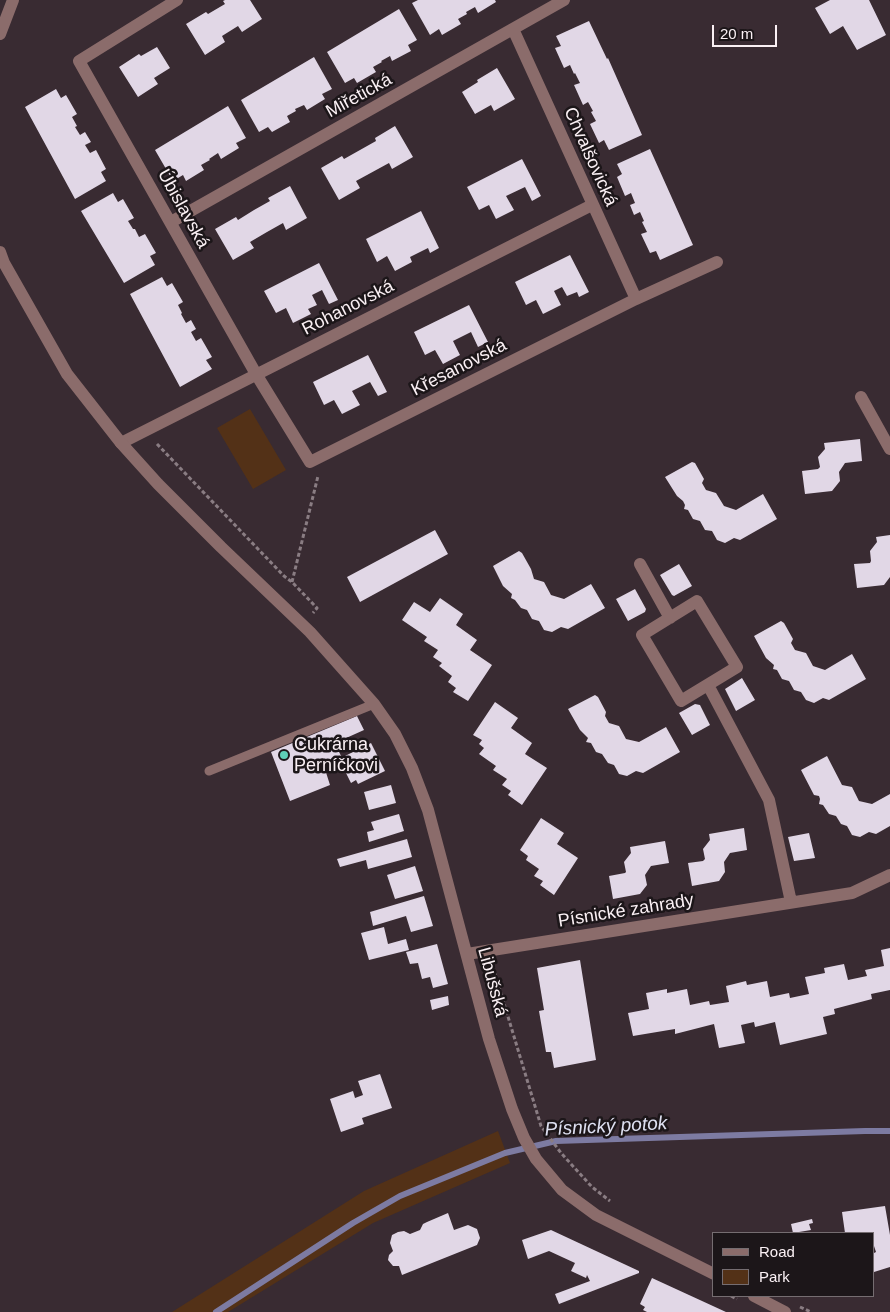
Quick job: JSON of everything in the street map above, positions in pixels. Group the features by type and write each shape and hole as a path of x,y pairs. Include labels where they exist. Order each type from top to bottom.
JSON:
{"street":[{"path":"0,34 13,0"},
{"name":"Úbislavská","path":"177,0 79,61 256,374"},
{"name":"Miřetická","path":"171,222 564,0"},
{"name":"Chvalšovická","path":"513,29 636,299"},
{"name":"Rohanovská","path":"120,443 592,205"},
{"name":"Libušská","path":"0,252 4,263 67,374 120,443 179,505 310,632 374,704 395,734 412,768 428,810 489,1039 512,1109 524,1138 536,1159 562,1190 596,1215 712,1273"},
{"name":"Křesanovská","path":"322,456 636,299 716,262"},
{"path":"256,374 310,462 322,456"},
{"path":"861,397 890,449"},
{"path":"640,564 670,618"},
{"path":"697,601 737,667 682,701 642,635 670,618 697,601"},
{"path":"708,685 769,800 791,902"},
{"name":"Písnické zahrady","path":"467,954 852,893 890,876"},
{"path":"756,1297 785,1312"}],"lane":[{"path":"209,771 374,704"}],"path":[{"path":"145,430 317,608 310,616"},
{"path":"292,582 322,456"},
{"path":"488,951 541,1126 561,1153 592,1187 616,1206"}],"green space":[{"path":"250,409 286,470 253,489 217,428"},
{"path":"498,1131 510,1163 373,1223 228,1312 172,1312 364,1191"}],"building":[{"path":"250,0 262,19 242,32 238,26 222,36 225,42 205,55 186,24 206,12 208,14 225,4 223,1"},
{"path":"418,0 495,0 496,2 478,13 475,7 466,12 467,14 458,19 461,24 442,35 439,29 430,35 412,3"},
{"path":"830,0 869,0 886,35 857,50 843,26 830,34 815,8"},
{"path":"399,9 417,40 408,45 411,51 392,61 390,56 381,61 373,67 376,72 357,83 354,78 345,83 327,52"},
{"path":"589,21 608,58 642,135 609,150 604,140 599,143 590,124 596,121 588,102 583,105 574,85 580,83 575,73 570,65 564,68 555,48 561,46 556,36"},
{"path":"157,47 170,68 154,78 158,84 138,97 119,67 139,54 141,56"},
{"path":"314,57 332,89 322,94 325,99 307,110 304,105 295,109 296,111 287,116 290,122 272,132 268,127 259,132 241,100"},
{"path":"497,68 515,99 494,111 491,105 475,114 462,92"},
{"path":"56,89 61,98 66,95 77,114 72,117 77,126 75,127 80,135 85,132 91,142 85,145 90,153 96,150 106,169 101,172 106,181 75,199 25,107"},
{"path":"228,106 246,138 236,143 239,148 221,159 218,153 201,165 204,170 186,181 183,175 173,181 155,150"},
{"path":"395,126 413,157 392,169 389,163 356,181 360,188 339,200 321,168 342,156 344,159 376,141 375,138"},
{"path":"650,149 693,245 660,260 656,251 650,253 641,234 647,232 642,222 644,221 640,212 634,215 630,205 635,203 631,193 625,196 617,177 622,174 617,164"},
{"path":"522,159 541,196 532,201 525,187 506,196 514,210 496,219 489,205 479,210 467,187"},
{"path":"290,186 307,218 286,230 283,223 267,232 250,242 254,248 233,260 215,229 236,217 238,220 270,201 268,198"},
{"path":"113,193 118,202 123,199 134,218 128,221 133,229 135,229 139,237 145,234 156,253 150,256 155,265 124,283 81,211"},
{"path":"421,211 439,248 430,253 428,248 410,257 412,262 395,271 387,256 377,262 366,239"},
{"path":"570,255 589,292 579,297 577,292 567,296 562,287 554,291 561,305 543,314 536,300 526,305 515,282"},
{"path":"319,263 338,300 329,304 322,290 312,295 317,305 308,309 311,314 293,323 286,308 276,313 264,291"},
{"path":"162,277 167,286 172,283 183,302 178,305 181,314 186,323 191,320 196,329 191,332 196,341 201,338 212,357 206,360 212,369 180,387 130,294"},
{"path":"469,305 488,342 478,347 471,332 453,341 460,355 443,364 435,350 425,355 414,332"},
{"path":"368,355 387,392 378,396 370,382 352,391 360,405 342,414 334,400 324,405 313,382"},
{"path":"860,439 862,461 845,463 839,472 840,481 832,491 805,494 802,471 818,469 820,467 818,457 825,449 824,443"},
{"path":"692,462 695,463 704,479 702,483 706,490 716,493 724,506 736,510 763,494 777,519 740,540 734,538 725,543 717,540 712,531 705,530 700,521 693,519 688,510 684,509 683,501 677,496 665,477"},
{"path":"435,530 448,554 360,602 347,577"},
{"path":"890,535 890,577 884,585 857,588 854,564 870,563 870,551 877,542 876,537"},
{"path":"519,551 531,569 534,579 544,582 551,595 564,599 591,584 605,608 568,629 561,627 552,632 544,630 539,621 532,619 527,610 521,608 511,598 512,594 503,586 493,566"},
{"path":"679,564 692,586 674,596 660,575"},
{"path":"635,589 646,609 645,612 628,621 616,599"},
{"path":"440,598 463,614 456,625 477,640 470,650 492,665 468,701 453,692 456,688 448,682 452,676 439,666 442,663 433,657 438,650 424,641 427,637 402,620 414,602 430,612"},
{"path":"781,621 793,639 791,643 795,650 806,653 813,666 825,670 852,654 866,679 829,700 823,698 814,703 806,700 801,692 794,690 789,681 782,679 777,670 773,669 774,665 766,658 754,636"},
{"path":"742,678 755,700 736,711 725,689"},
{"path":"595,695 606,712 605,716 609,723 619,726 626,739 639,742 666,727 680,752 643,773 636,771 627,776 619,774 614,765 608,763 602,754 596,752 591,743 586,742 588,738 580,730 568,709"},
{"path":"495,702 518,718 511,728 532,743 525,754 547,768 522,805 508,795 511,791 502,785 507,779 493,770 496,766 479,754 484,748 479,744 482,740 473,735"},
{"path":"695,704 700,705 710,725 692,735 679,713"},
{"path":"357,716 364,730 335,743 341,756 323,763 330,785 290,801 271,752"},
{"path":"371,743 385,771 358,784 356,780 351,783 346,773 351,770 345,756"},
{"path":"827,756 842,785 852,787 859,801 872,804 890,794 890,826 876,834 869,832 860,837 852,835 847,826 841,824 836,816 829,814 823,805 819,804 819,796 814,795 801,770"},
{"path":"391,785 396,803 369,810 364,792"},
{"path":"399,814 404,831 369,842 367,832 374,830 371,822"},
{"path":"541,818 564,833 557,844 578,858 554,895 540,885 543,881 534,876 539,869 526,860 528,856 520,850"},
{"path":"744,828 747,850 730,853 724,862 725,872 719,881 692,886 688,863 705,859 703,849 710,840 709,834"},
{"path":"809,833 815,858 794,861 788,837"},
{"path":"407,839 412,857 368,869 366,860 340,867 337,859"},
{"path":"665,841 669,863 651,866 645,875 647,885 640,894 613,899 609,876 626,872 624,862 631,853 630,847"},
{"path":"415,866 423,891 395,899 387,875"},
{"path":"424,896 433,926 411,932 406,916 373,926 370,912"},
{"path":"384,927 388,944 406,939 409,950 369,960 361,933"},
{"path":"437,944 448,984 433,988 430,977 422,979 418,963 410,964 406,952"},
{"path":"890,948 890,990 871,994 872,999 834,1009 835,1014 823,1017 827,1034 780,1045 775,1022 755,1027 754,1022 741,1025 745,1043 719,1048 714,1024 675,1034 675,1029 633,1036 628,1013 649,1009 646,993 667,989 667,993 687,989 690,1005 709,1001 710,1005 729,1002 726,986 746,981 747,985 767,981 770,997 789,993 790,998 809,994 805,977 825,973 824,968 844,964 848,980 867,976 865,970 884,966 881,950"},
{"path":"580,960 596,1060 554,1068 551,1052 546,1052 539,1011 544,1010 537,968"},
{"path":"448,996 449,1005 432,1010 430,1000"},
{"path":"380,1074 392,1108 362,1118 364,1124 341,1132 330,1099 353,1091 355,1098 363,1095 358,1081"},
{"path":"885,1206 890,1235 890,1267 875,1272 875,1232 845,1232 842,1212"},
{"path":"448,1213 454,1230 468,1225 477,1229 480,1238 477,1245 402,1275 399,1266 393,1266 388,1260 389,1255 393,1251 390,1243 392,1235 404,1231 410,1234 420,1230 423,1224"},
{"path":"812,1219 813,1223 809,1224 811,1230 799,1232 793,1232 791,1224"},
{"path":"551,1230 639,1271 639,1273 559,1304 555,1294 590,1281 587,1275 586,1278 571,1271 575,1263 549,1251 528,1259 522,1240"},
{"path":"652,1278 726,1312 647,1312 643,1310 645,1307 640,1304"}],"waterway":[{"name":"Písnický potok","path":"216,1312 353,1223 400,1196 505,1153 556,1141 890,1131"}],"place":[{"name":"Cukrárna Perníčkovi","path":"284,755"}]}
